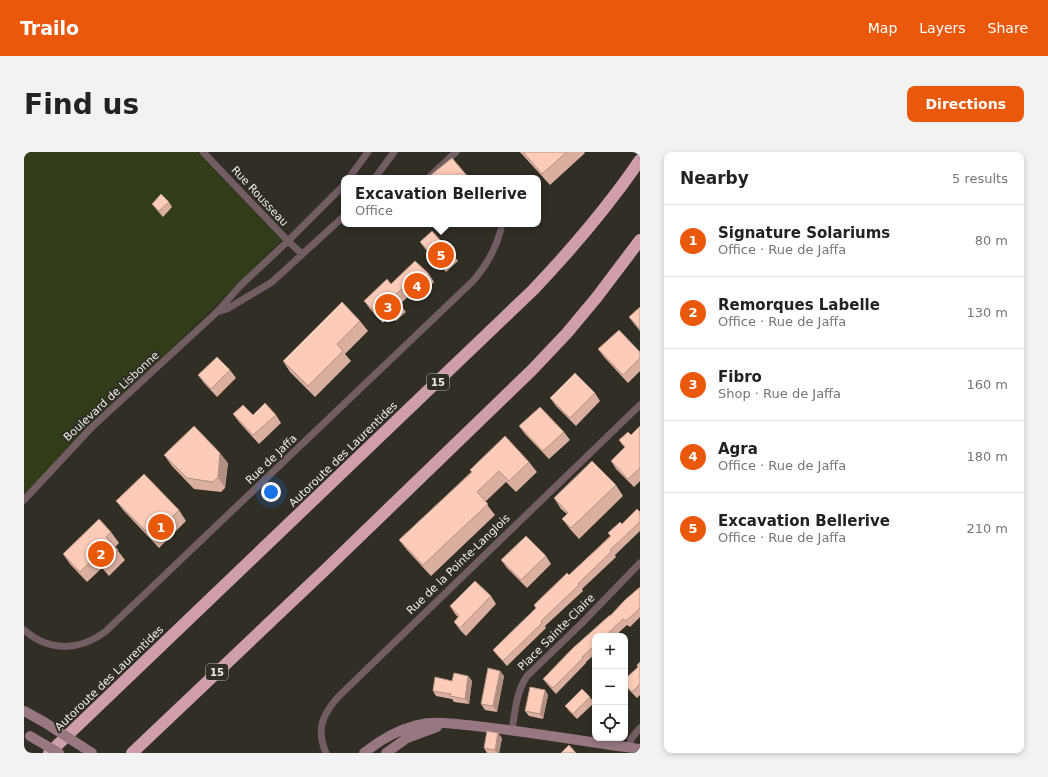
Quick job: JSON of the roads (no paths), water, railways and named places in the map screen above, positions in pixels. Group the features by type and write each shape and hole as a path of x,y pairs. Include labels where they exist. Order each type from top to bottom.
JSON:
{"highway":[{"name":"Autoroute des Laurentides","path":"49,753 529,295 590,227 640,160"},
{"name":"15","path":"132,753 324,571 532,370 567,333 600,293 640,240"},
{"path":"42,753 64,739"}],"street":[{"name":"Rue Rousseau","path":"203,152 302,254"},
{"path":"351,175 368,152"},
{"path":"377,175 394,152"},
{"path":"431,175 456,152"},
{"name":"Boulevard de Lisbonne","path":"24,500 91,428 217,312 241,285 341,188"},
{"name":"Boulevard de Lisbonne","path":"217,312 227,309 272,282 341,219"},
{"name":"Rue de Jaffa","path":"24,630 42,642 61,647 86,643 105,632 473,281 487,262 495,247 501,229"},
{"name":"Rue de la Pointe-Langlois","path":"326,753 320,734 322,720 329,707 338,697 640,405"},
{"name":"Place Sainte-Claire","path":"512,730 518,697 527,676 582,623 640,563"},
{"path":"24,711 92,753"},
{"path":"364,753 388,736 409,727 432,723 512,730 640,749"},
{"path":"386,753 400,742 415,734 439,727 461,725"},
{"path":"629,748 631,739 640,728"},
{"path":"27,734 58,753"}],"place":[{"name":"Excavation Bellerive","path":"441,255"},
{"name":"Agra","path":"417,286"},
{"name":"Fibro","path":"388,307"},
{"name":"Signature Solariums","path":"161,527"},
{"name":"Remorques Labelle","path":"101,554"}]}
